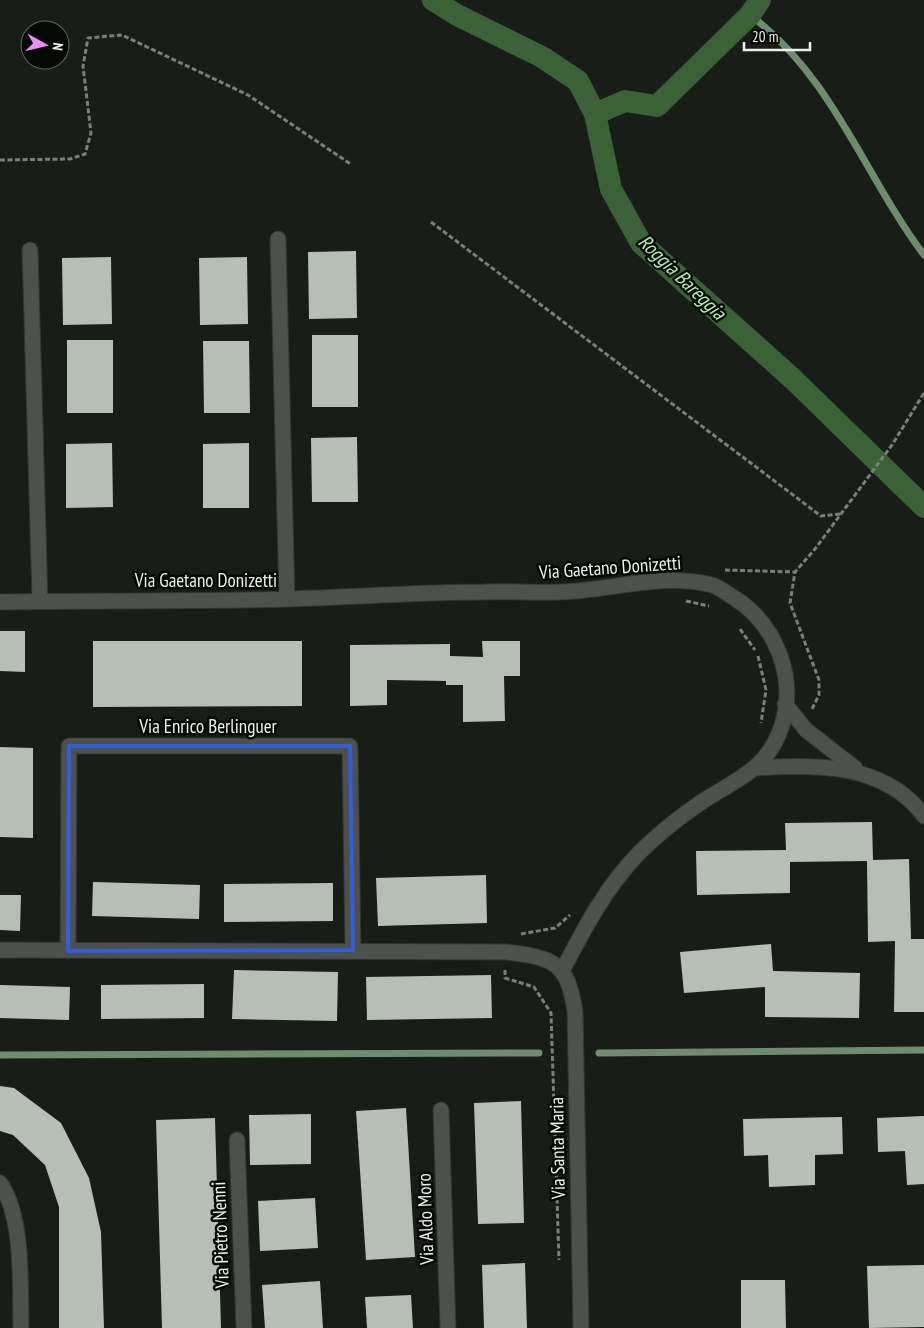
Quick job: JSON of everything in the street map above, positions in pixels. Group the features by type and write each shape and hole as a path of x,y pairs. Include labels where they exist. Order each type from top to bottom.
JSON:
{"street":[{"path":"278,239 288,599"},
{"path":"30,250 40,601"},
{"name":"Via Gaetano Donizetti","path":"0,602 288,599 484,592 562,592 655,582 689,581 715,586 745,605 759,617 774,638 786,676 785,704 781,729 765,759 756,768 672,822 612,882 591,915 562,971"},
{"path":"785,704 806,730 834,754 864,775"},
{"name":"Via Enrico Berlinguer","path":"68,951 69,746 350,746 354,950"},
{"path":"756,768 816,766 843,768 893,786 924,816"},
{"path":"0,950 507,952 538,956 552,962 562,971"},
{"name":"Via Santa Maria","path":"562,971 572,988 575,1011 581,1328"},
{"name":"Via Aldo Moro","path":"441,1110 448,1328"},
{"name":"Via Pietro Nenni","path":"237,1140 244,1328"},
{"path":"0,1183 8,1195 19,1250 21,1328"}],"path":[{"path":"0,160 70,159 85,154 91,133 83,66 88,38 122,35 248,95 352,165"},
{"path":"431,222 821,516 841,514"},
{"path":"806,730 810,713 819,694 819,680 790,603 794,572 815,549 892,445 924,393"},
{"path":"678,600 710,606 717,610"},
{"path":"736,624 758,654 766,690 761,727"},
{"path":"559,1269 550,1013 534,987 505,978 507,933 519,935 555,928 574,909"}],"highlighted area":[{"path":"69,746 350,746 353,950 68,951"}],"building":[{"path":"356,251 357,318 309,319 308,252"},
{"path":"111,257 112,324 63,325 62,258"},
{"path":"247,257 248,324 200,325 199,258"},
{"path":"312,335 358,335 358,407 312,407"},
{"path":"67,340 113,340 113,413 67,413"},
{"path":"203,341 249,341 250,413 204,413"},
{"path":"357,437 358,502 312,502 311,438"},
{"path":"112,443 113,507 66,508 66,444"},
{"path":"249,443 249,508 203,508 203,444"},
{"path":"0,631 25,631 25,672 0,671"},
{"path":"93,641 302,641 302,706 93,707"},
{"path":"482,641 520,641 520,676 504,676 505,721 463,722 463,685 446,685 446,681 387,680 387,705 350,706 350,645 450,644 450,656 483,657"},
{"path":"0,747 33,748 33,838 0,837"},
{"path":"872,822 873,860 909,859 911,939 924,939 924,1012 894,1012 895,941 868,942 867,861 790,862 790,893 697,895 696,851 786,850 785,823"},
{"path":"486,875 487,923 378,926 376,878"},
{"path":"93,882 200,885 199,919 92,916"},
{"path":"333,883 333,921 224,922 224,884"},
{"path":"0,895 21,895 20,931 0,930"},
{"path":"771,944 773,971 860,973 859,1018 765,1017 765,987 684,993 680,952"},
{"path":"234,970 338,972 337,1021 232,1019"},
{"path":"491,975 492,1018 367,1020 366,977"},
{"path":"204,984 204,1018 101,1019 101,985"},
{"path":"0,985 70,987 69,1020 0,1018"},
{"path":"0,1086 14,1088 61,1123 89,1178 101,1232 104,1328 59,1328 59,1207 45,1165 13,1135 0,1131"},
{"path":"521,1101 524,1223 478,1224 474,1103"},
{"path":"406,1108 415,1257 366,1260 356,1111"},
{"path":"311,1114 311,1164 250,1165 249,1115"},
{"path":"924,1116 924,1184 907,1185 905,1151 878,1152 877,1118"},
{"path":"842,1117 843,1154 815,1155 815,1185 769,1187 768,1155 744,1156 743,1119"},
{"path":"215,1118 221,1328 162,1328 156,1120"},
{"path":"315,1198 318,1248 260,1251 258,1201"},
{"path":"525,1263 527,1328 484,1328 482,1265"},
{"path":"924,1265 924,1327 869,1328 867,1266"},
{"path":"741,1280 785,1280 786,1328 741,1328"},
{"path":"320,1281 323,1328 265,1328 262,1285"},
{"path":"411,1295 413,1328 367,1328 365,1297"}],"waterway":[{"name":"Roggia Bareggia","path":"433,0 457,15 542,57 578,81 595,114 611,189 641,243 794,380 924,507"},
{"path":"595,114 625,101 657,106 750,15 760,0"},
{"path":"750,15 779,40 804,67 826,97 883,192 924,255"},
{"path":"599,1053 924,1050"},
{"path":"0,1055 539,1053"}]}
